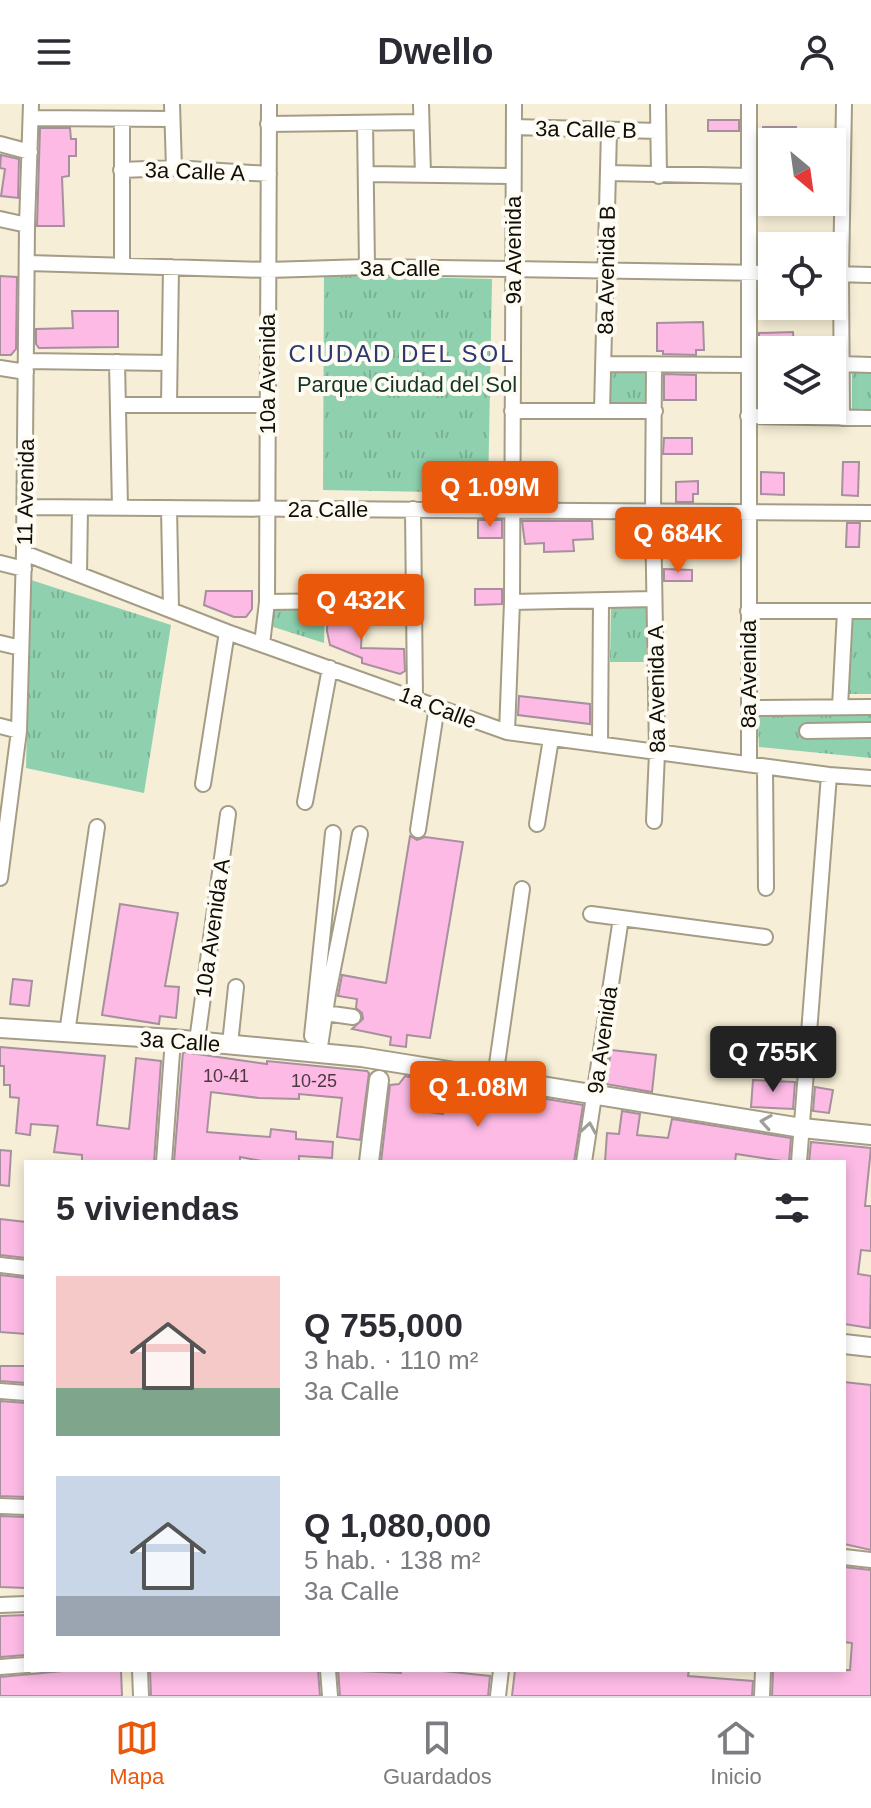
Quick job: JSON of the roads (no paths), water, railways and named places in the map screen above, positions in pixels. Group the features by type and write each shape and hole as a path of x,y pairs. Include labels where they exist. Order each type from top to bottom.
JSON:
{"main road":[{"name":"3a Calle","path":"0,1028 173,1039 361,1057 802,1128 871,1135"},
{"path":"361,1057 376,1071 379,1080 369,1160"},
{"path":"379,1080 392,1067 403,1063"},
{"path":"846,1344 871,1347"}],"street":[{"name":"10a Avenida","path":"262,644 267,602 269,104"},
{"path":"421,104 423,175"},
{"name":"9a Avenida","path":"507,732 512,602 514,104"},
{"path":"658,104 659,176"},
{"name":"8a Avenida","path":"749,104 749,763"},
{"path":"838,232 844,104"},
{"path":"31,111 122,119 172,111 174,168"},
{"name":"11 Avenida","path":"0,878 19,731 31,111"},
{"path":"122,119 122,266"},
{"path":"268,124 421,122"},
{"path":"365,123 367,267"},
{"name":"3a Calle B","path":"514,127 658,131"},
{"name":"8a Avenida B","path":"602,411 609,130"},
{"path":"0,144 30,152"},
{"name":"3a Calle A","path":"121,170 174,168 269,174"},
{"path":"608,173 749,176"},
{"path":"367,174 513,176"},
{"path":"0,219 27,225"},
{"name":"3a Calle","path":"28,263 268,270 367,267 758,273"},
{"path":"169,405 171,267"},
{"path":"846,274 871,275"},
{"path":"117,362 120,508"},
{"path":"0,368 117,362 168,363"},
{"path":"604,364 748,365"},
{"path":"846,364 871,365"},
{"name":"8a Avenida A","path":"654,365 657,753 654,821"},
{"path":"118,405 267,405"},
{"path":"512,411 655,411"},
{"path":"748,416 758,416"},
{"path":"846,418 871,418"},
{"name":"2a Calle","path":"25,507 871,513"},
{"path":"79,574 80,508"},
{"path":"169,508 171,609"},
{"path":"413,509 415,698"},
{"name":"1a Calle","path":"0,563 24,561 79,574 227,632 507,732 871,778"},
{"path":"512,602 654,599"},
{"path":"267,602 413,600"},
{"path":"600,744 601,601"},
{"path":"748,611 871,611"},
{"path":"840,707 845,611"},
{"path":"203,784 227,632"},
{"path":"0,643 21,648"},
{"path":"305,802 330,668"},
{"path":"418,830 437,706"},
{"path":"749,708 871,707"},
{"path":"0,726 19,731"},
{"path":"807,731 871,730"},
{"path":"537,824 551,739"},
{"path":"765,767 766,888"},
{"path":"799,1160 829,775"},
{"name":"10a Avenida A","path":"197,1041 228,814"},
{"path":"67,1033 97,827"},
{"path":"315,1053 333,833"},
{"path":"315,1053 360,834"},
{"path":"495,1078 522,889"},
{"path":"591,914 765,937"},
{"name":"9a Avenida","path":"584,1160 621,918"},
{"path":"230,1044 236,987"},
{"path":"325,1013 353,1017"},
{"path":"164,1160 173,1039"},
{"path":"0,1265 24,1268"},
{"path":"0,1391 24,1393"},
{"path":"0,1506 24,1507"},
{"path":"846,1557 871,1560"},
{"path":"0,1605 24,1604"},
{"path":"0,1667 24,1665"},
{"path":"140,1672 141,1696"},
{"path":"328,1672 330,1696"},
{"path":"498,1696 501,1672"},
{"path":"762,1696 763,1672"}],"district":[{"name":"CIUDAD DEL SOL","path":"402,354"}],"park label":[{"name":"Parque Ciudad del Sol","path":"407,384"}]}
